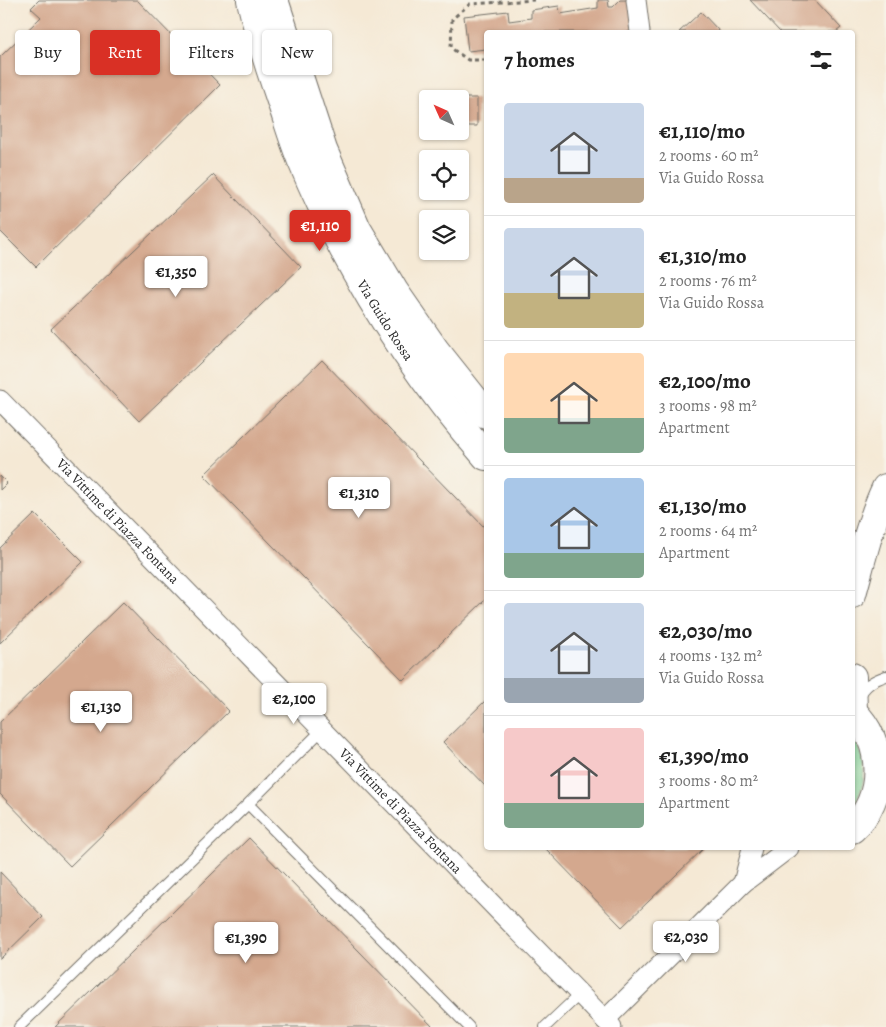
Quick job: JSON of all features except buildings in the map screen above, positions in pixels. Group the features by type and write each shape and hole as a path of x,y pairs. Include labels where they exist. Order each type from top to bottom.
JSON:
{"street":[{"name":"Via Guido Rossa","path":"251,0 273,76 300,157 338,242 373,302 416,367 484,453"},
{"name":"Via Guido Rossa","path":"274,0 323,150 358,229 404,306 435,350 484,411"},
{"path":"636,0 640,30"},
{"name":"Via Vittime di Piazza Fontana","path":"0,400 609,1023"},
{"path":"855,583 866,541 886,488"},
{"path":"855,714 868,727 878,746 884,767 870,811 855,826"},
{"path":"743,883 751,850"},
{"path":"609,1023 743,883 786,850"}],"lane":[{"path":"855,707 861,692 873,680 886,676"},
{"path":"20,1027 322,730"},
{"path":"248,804 469,1027"},
{"path":"545,1027 580,994"}],"path":[{"path":"484,60 468,60 451,48 452,19 470,4 534,0"}],"green space":[{"path":"855,741 863,761 864,770 862,788 855,801"}]}
